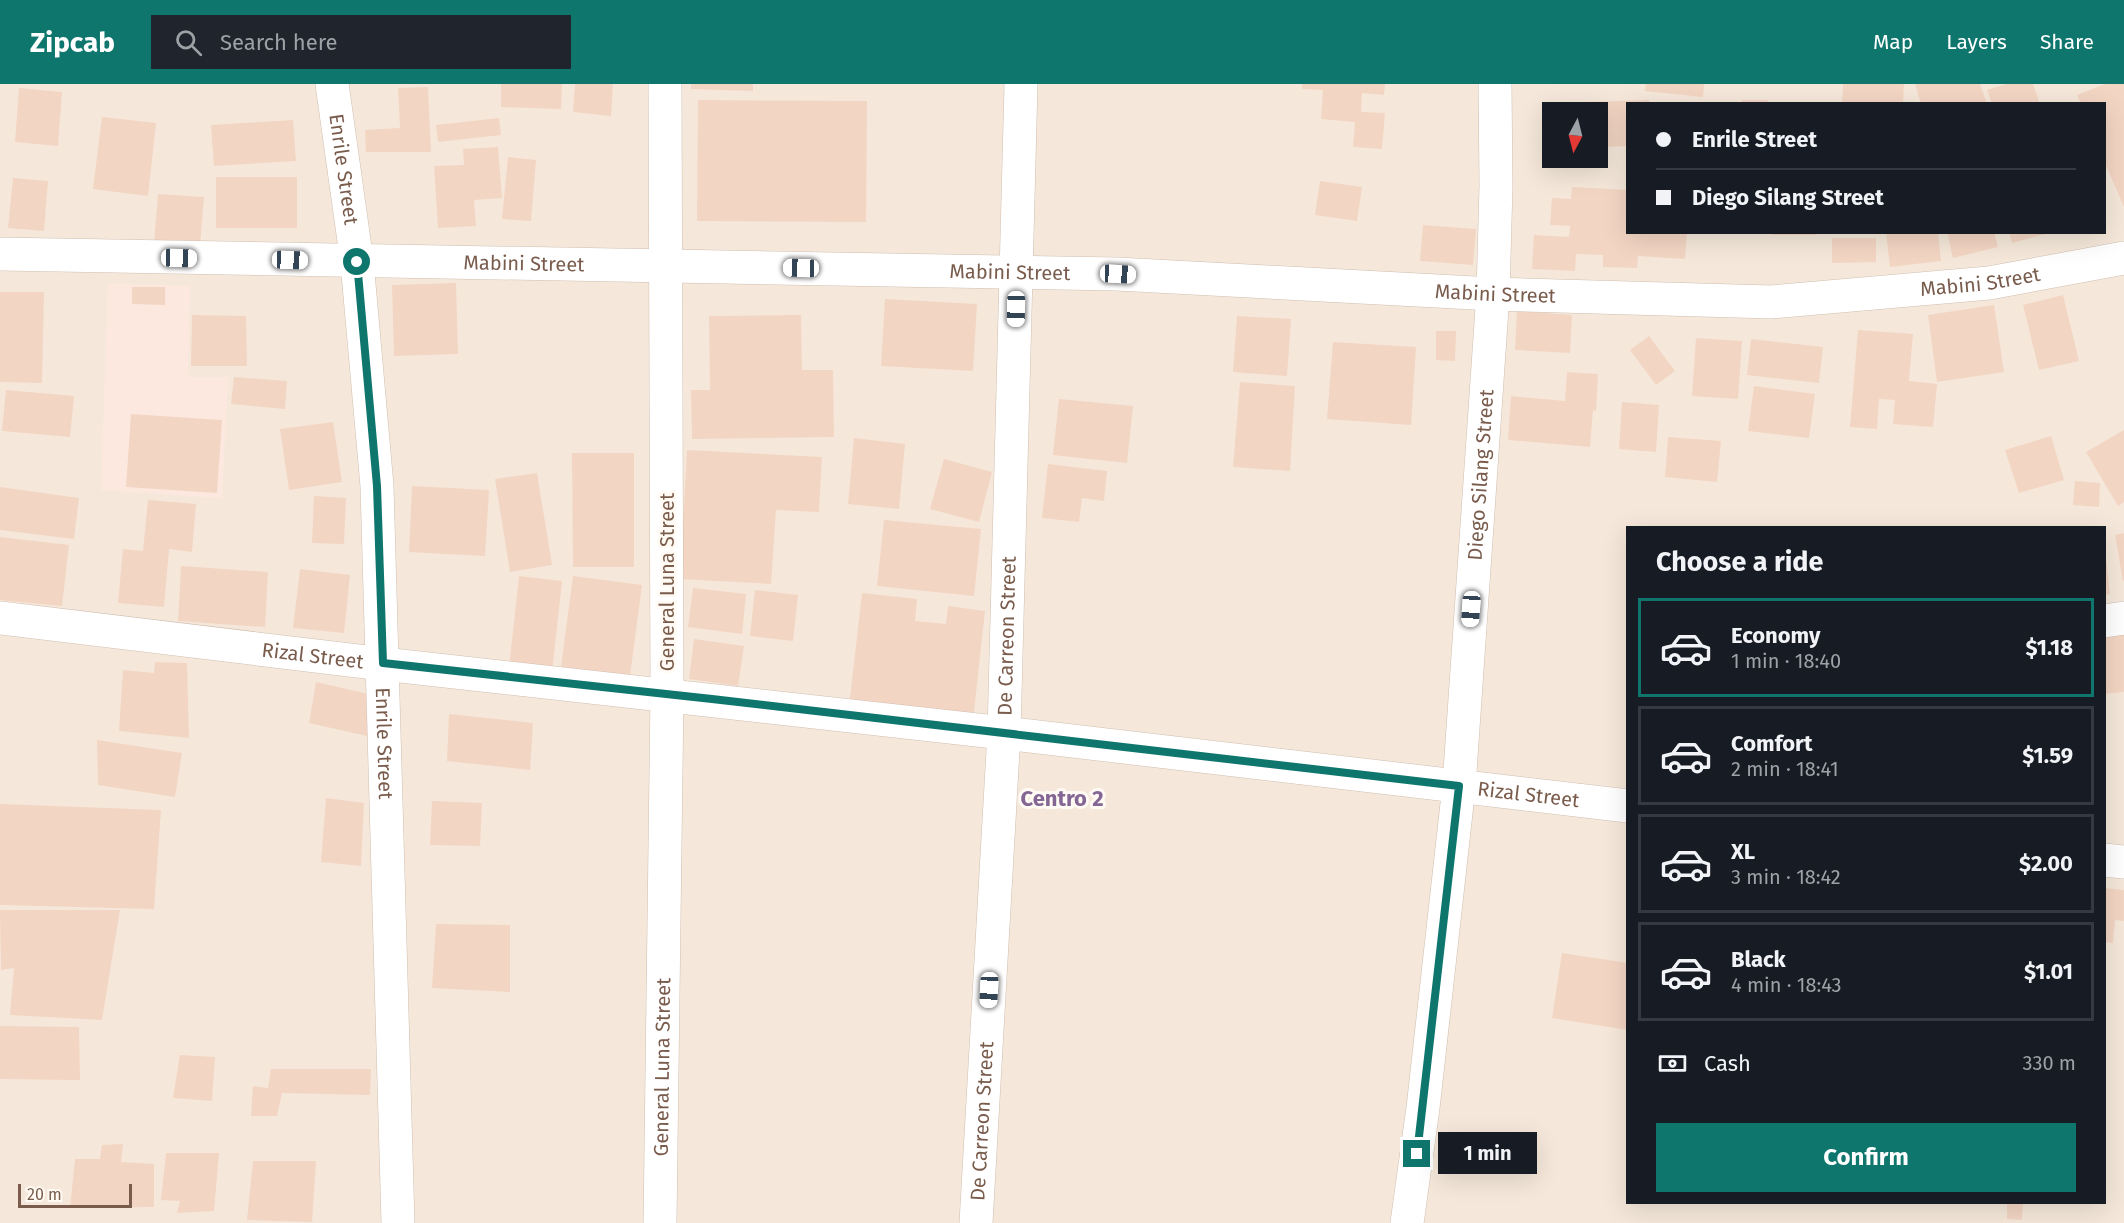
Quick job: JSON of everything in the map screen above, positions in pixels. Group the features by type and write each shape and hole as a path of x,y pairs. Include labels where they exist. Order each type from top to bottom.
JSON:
{"street":[{"name":"Enrile Street","path":"332,84 357,262 377,486 398,1223"},
{"name":"General Luna Street","path":"660,1223 667,694 665,84"},
{"name":"De Carreon Street","path":"976,1223 1004,733 1021,84"},
{"name":"Diego Silang Street","path":"1407,1223 1423,1108 1459,786 1493,294 1496,186 1495,84"},
{"name":"Mabini Street","path":"0,254 1118,274 1493,294 1772,302 1989,283 2124,258"},
{"name":"Rizal Street","path":"0,618 1626,806"},
{"path":"2106,621 2124,618"},
{"path":"2106,860 2124,862"}],"shaded area":[{"path":"0,84 2124,84 2124,1223 0,1223"},
{"path":"108,284 190,286 188,377 228,377 222,498 101,490"}],"building":[{"path":"501,84 562,84 561,109 501,107"},
{"path":"575,84 613,84 611,116 573,112"},
{"path":"691,84 753,84 753,91 691,89"},
{"path":"1302,84 1385,84 1384,95 1362,93 1361,112 1385,113 1382,149 1353,147 1355,122 1321,119 1323,90 1302,89"},
{"path":"1646,84 1704,84 1703,97 1645,91"},
{"path":"1843,84 1904,84 1903,102 1842,102"},
{"path":"1915,84 1980,84 1986,102 1920,102"},
{"path":"2006,84 2033,84 2039,102 1991,102 1987,90"},
{"path":"2105,84 2124,84 2124,207 2106,166 2106,102 2080,102 2077,95"},
{"path":"428,87 431,152 366,152 365,130 400,128 398,88"},
{"path":"19,88 62,92 58,146 15,142"},
{"path":"698,100 867,101 866,222 697,221"},
{"path":"1649,100 1650,102 1626,102 1626,146 1608,147 1608,102 1585,102"},
{"path":"1742,100 1768,100 1768,102 1742,102"},
{"path":"102,117 156,123 148,196 93,189"},
{"path":"499,118 501,135 438,142 436,125"},
{"path":"293,120 296,161 214,166 211,125"},
{"path":"498,147 502,198 474,200 476,226 438,228 434,166 464,165 463,149"},
{"path":"508,157 536,160 531,221 502,219"},
{"path":"216,177 297,177 297,228 216,228"},
{"path":"13,178 48,181 44,231 8,228"},
{"path":"1320,181 1362,187 1357,221 1315,215"},
{"path":"1572,187 1626,190 1626,234 1687,234 1685,259 1638,256 1637,268 1603,267 1603,255 1576,254 1575,271 1532,269 1534,235 1569,237 1570,226 1550,225 1552,198 1571,199"},
{"path":"158,194 204,197 200,246 154,243"},
{"path":"1423,225 1476,229 1473,265 1420,261"},
{"path":"1817,234 1817,235 1772,235"},
{"path":"1886,234 1938,234 1941,261 1890,267"},
{"path":"1947,234 1995,234 1998,247 1953,258"},
{"path":"2010,234 2045,234 2012,243"},
{"path":"1832,238 1876,238 1876,262 1832,263"},
{"path":"456,283 458,354 394,356 392,285"},
{"path":"132,287 165,287 165,305 132,304"},
{"path":"0,292 44,292 42,383 0,382"},
{"path":"2063,295 2079,361 2039,370 2023,305"},
{"path":"885,299 977,304 973,371 881,366"},
{"path":"1994,305 2004,372 1937,382 1928,315"},
{"path":"1517,311 1572,315 1570,353 1515,350"},
{"path":"192,315 246,316 247,366 191,366"},
{"path":"801,315 802,370 833,370 834,437 692,439 691,390 710,390 709,316"},
{"path":"1237,316 1291,319 1287,376 1233,372"},
{"path":"1858,330 1913,334 1909,381 1937,384 1933,427 1893,424 1895,400 1879,399 1877,429 1850,427"},
{"path":"1436,331 1456,331 1455,361 1436,360"},
{"path":"1649,336 1675,371 1656,385 1630,350"},
{"path":"1696,338 1742,341 1738,399 1692,396"},
{"path":"1751,339 1823,347 1819,383 1747,375"},
{"path":"1333,342 1416,347 1411,425 1327,419"},
{"path":"1567,372 1598,374 1596,411 1593,410 1590,447 1508,440 1511,396 1565,401"},
{"path":"234,377 287,381 285,409 231,404"},
{"path":"1240,382 1295,386 1290,471 1233,467"},
{"path":"1754,386 1815,394 1809,438 1748,431"},
{"path":"6,390 74,396 70,437 2,431"},
{"path":"1059,399 1133,406 1127,463 1053,455"},
{"path":"1622,402 1659,405 1656,452 1619,449"},
{"path":"131,414 222,420 217,493 126,487"},
{"path":"333,422 342,482 289,490 280,429"},
{"path":"2124,430 2124,502 2118,506 2086,452"},
{"path":"2051,436 2064,480 2019,493 2005,450"},
{"path":"1668,437 1721,441 1717,482 1665,477"},
{"path":"854,438 905,444 899,509 848,504"},
{"path":"687,450 822,457 819,512 776,510 771,584 680,579"},
{"path":"572,453 634,453 634,567 573,567"},
{"path":"944,459 992,472 979,522 930,509"},
{"path":"1048,464 1107,471 1104,501 1082,498 1079,522 1042,518"},
{"path":"537,473 552,565 510,572 495,479"},
{"path":"2075,481 2100,483 2099,507 2073,505"},
{"path":"412,486 489,490 485,556 409,552"},
{"path":"0,487 79,498 74,539 0,530"},
{"path":"314,496 346,498 344,544 312,543"},
{"path":"148,500 196,504 192,552 169,549 164,607 118,603 123,549 143,551"},
{"path":"884,520 981,529 974,596 877,586"},
{"path":"2124,533 2124,581 2123,581 2115,535"},
{"path":"0,537 69,545 62,606 0,600"},
{"path":"2106,558 2110,594 2106,595"},
{"path":"181,566 268,572 265,627 178,621"},
{"path":"300,569 350,575 344,633 293,628"},
{"path":"519,576 562,581 552,673 509,668"},
{"path":"573,576 642,585 630,676 561,667"},
{"path":"693,588 746,594 742,634 688,627"},
{"path":"755,590 798,595 793,641 750,636"},
{"path":"862,593 917,599 915,621 946,624 948,606 985,611 973,721 849,707"},
{"path":"2124,630 2124,692 2106,694 2106,632"},
{"path":"694,639 744,646 738,686 689,679"},
{"path":"155,662 187,663 189,738 119,731 123,670 154,673"},
{"path":"316,682 373,695 367,736 309,723"},
{"path":"449,714 533,723 530,770 447,761"},
{"path":"97,740 182,753 175,797 98,785"},
{"path":"326,798 364,803 361,866 321,862"},
{"path":"432,801 482,803 480,846 430,845"},
{"path":"0,804 161,810 154,909 0,905"},
{"path":"2106,888 2124,890 2124,921 2115,920 2113,943 2106,942"},
{"path":"0,910 120,910 102,1020 10,1015 14,968 1,970"},
{"path":"436,924 510,925 510,992 432,988"},
{"path":"1562,953 1626,963 1626,1030 1552,1018"},
{"path":"0,1026 79,1027 80,1080 0,1079"},
{"path":"180,1055 215,1057 212,1101 173,1098"},
{"path":"271,1069 371,1069 370,1095 282,1093 277,1116 251,1116 253,1086 268,1088"},
{"path":"123,1144 121,1162 154,1164 154,1207 70,1208 75,1159 100,1159 102,1145"},
{"path":"166,1153 219,1153 214,1211 177,1213 180,1201 161,1200"},
{"path":"253,1161 316,1161 312,1222 247,1220"},
{"path":"2007,1204 2023,1204 2022,1220 2007,1219"}],"district":[{"name":"Centro 2","path":"1062,798"}],"route":[{"path":"357,262 377,486 383,663 1459,786 1417,1154"}]}
